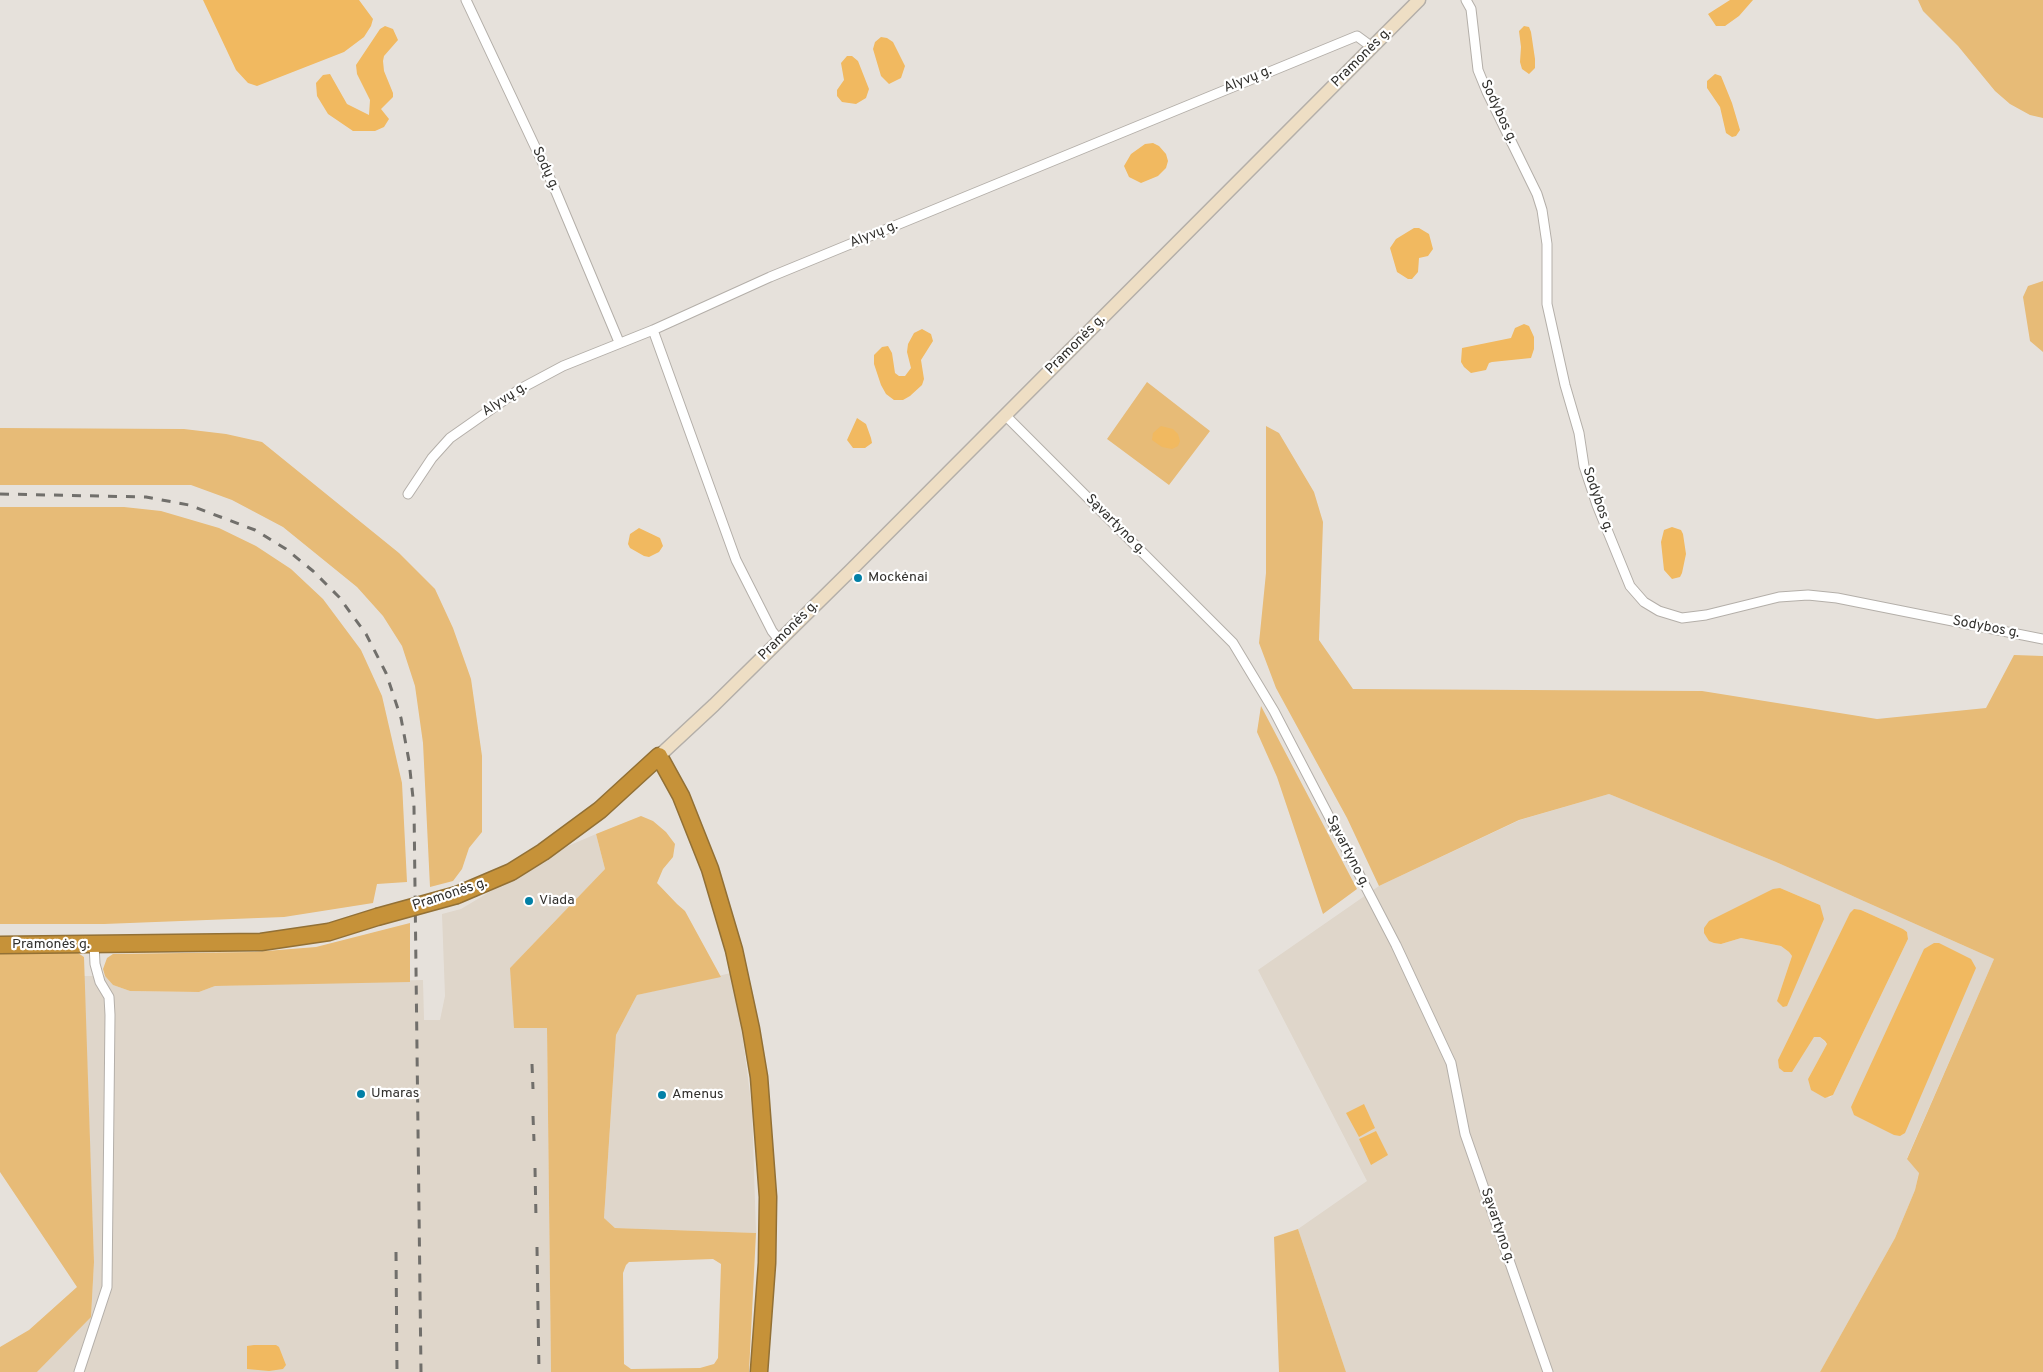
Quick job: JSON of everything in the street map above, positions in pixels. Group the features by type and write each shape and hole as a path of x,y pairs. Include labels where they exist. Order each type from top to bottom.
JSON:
{"highway":[{"name":"Pramonės g.","path":"0,945 261,942 329,932 457,895 511,872 543,852 600,810 659,756"},
{"path":"659,756 682,796 713,878 734,950 759,1076 768,1196 764,1309 759,1372"}],"main road":[{"name":"Pramonės g.","path":"659,756 780,641 1006,416 1418,0"}],"street":[{"name":"Sodų g.","path":"466,0 554,187 619,342"},
{"name":"Sodybos g.","path":"1466,0 1470,9 1478,70 1537,194 1542,210 1547,244 1548,304 1565,385 1579,433 1584,466 1597,505 1630,586 1644,602 1659,611 1682,618 1706,615 1779,597 1808,595 1838,598 2043,639"},
{"name":"Alyvų g.","path":"408,494 432,458 450,438 520,389 562,366 653,330 770,277 1356,36 1372,47"},
{"path":"653,330 736,560 772,631 780,641"},
{"name":"Sąvartyno g.","path":"1006,416 1233,643 1274,711 1396,945 1451,1063 1465,1134 1548,1372"},
{"path":"79,1372 107,1287 110,1015 109,998 100,982 95,964 94,944"}],"shaded area":[{"path":"203,0 359,0 373,19 364,37 344,52 257,86 248,83 236,70"},
{"path":"1730,0 1753,0 1739,16 1725,26 1716,26 1708,14"},
{"path":"1918,0 2043,0 2043,118 2030,115 2010,104 1995,91 1958,46 1923,11"},
{"path":"385,26 393,29 398,40 384,56 383,61 384,71 393,97 381,109 389,119 384,127 375,131 353,131 328,114 317,96 316,83 323,75 330,74 347,104 369,115 370,100 357,74 356,65 380,29"},
{"path":"1524,26 1529,27 1531,32 1535,59 1535,68 1529,74 1522,69 1520,62 1519,31"},
{"path":"881,37 893,42 905,66 901,78 889,84 881,76 873,49 875,42"},
{"path":"847,56 852,56 858,61 869,89 866,98 856,104 842,102 837,96 837,90 844,80 841,63"},
{"path":"1715,74 1721,76 1732,103 1740,130 1736,136 1732,137 1726,133 1720,107 1707,88 1707,81"},
{"path":"1153,143 1159,146 1166,154 1168,161 1166,168 1158,176 1141,183 1129,177 1124,166 1131,154 1145,144"},
{"path":"1414,228 1419,228 1429,234 1433,249 1428,256 1419,258 1418,272 1412,279 1408,279 1397,272 1390,248 1396,239"},
{"path":"2043,281 2043,352 2030,341 2023,297 2028,286"},
{"path":"1524,324 1529,326 1534,337 1534,349 1531,358 1492,362 1489,363 1486,370 1471,373 1464,367 1461,362 1462,348 1511,338 1515,328"},
{"path":"922,329 931,334 933,341 921,360 924,379 922,385 903,400 894,400 886,394 881,385 874,364 874,355 882,347 888,346 892,353 895,373 899,376 905,376 911,368 907,352 908,344 914,333"},
{"path":"1147,382 1210,431 1169,485 1107,439"},
{"path":"857,418 866,424 871,438 872,443 865,448 853,448 847,440"},
{"path":"1161,426 1173,429 1178,434 1180,441 1178,446 1172,449 1162,447 1152,440 1153,433"},
{"path":"1266,426 1279,433 1314,492 1323,522 1319,640 1353,689 1702,691 1877,719 1986,708 2014,655 2043,656 2043,1372 1820,1372 1895,1238 1915,1190 1919,1173 1907,1159 1994,959 1776,862 1609,794 1519,820 1379,886 1347,818 1276,688 1259,643 1266,573"},
{"path":"0,428 184,429 226,434 262,442 399,553 435,589 453,628 471,679 482,756 482,832 469,848 462,869 453,881 430,887 423,743 415,686 402,646 383,616 357,587 283,527 232,500 191,485 0,485"},
{"path":"0,507 124,507 161,511 219,528 256,546 291,569 323,599 361,650 382,696 402,783 407,882 377,884 373,903 284,917 104,924 0,924"},
{"path":"1672,527 1681,530 1686,554 1680,577 1672,579 1664,570 1661,542 1664,530"},
{"path":"639,528 660,538 663,546 659,552 649,557 630,548 628,544 630,534"},
{"path":"1261,706 1357,889 1323,914 1277,777 1257,732"},
{"path":"1609,794 1776,862 1994,959 1907,1158 1919,1172 1915,1190 1895,1238 1820,1372 1346,1372 1298,1229 1367,1181 1258,970 1379,886 1520,820","holes":["1780,888 1820,905 1777,1001 1792,956 1789,952 1781,946 1741,938 1721,944","1861,910 1903,929 1907,932 1908,939 1833,1095 1829,1098 1808,1079 1827,1044 1820,1037 1814,1037"]},
{"path":"641,816 653,821 666,832 675,844 673,857 663,869 657,883 685,911 721,977 637,995 616,1035 604,1218 615,1228 756,1233 749,1372 551,1372 547,1028 514,1028 510,968 605,869 596,834","holes":["713,1259 721,1264 718,1358 714,1364 700,1368 631,1369 624,1364 623,1273 626,1265 629,1262"]},
{"path":"596,834 605,869 510,968 547,1028 551,1372 37,1372 91,1316 94,1262 84,976 105,976 113,985 130,991 199,992 215,986 423,980 424,1020 440,1020 445,996 442,914 461,909 561,849"},
{"path":"1780,888 1820,905 1824,919 1787,1006 1783,1007 1777,1001 1792,956 1789,952 1781,946 1741,938 1721,944 1714,943 1709,941 1704,933 1704,928 1709,921 1773,889"},
{"path":"1854,909 1861,910 1903,929 1907,932 1908,939 1833,1095 1825,1098 1811,1090 1808,1079 1827,1044 1825,1041 1820,1037 1814,1037 1792,1072 1784,1072 1779,1068 1778,1060 1850,913"},
{"path":"410,923 410,982 215,986 199,992 130,991 113,985 105,976 103,969 107,958 113,954 254,952 316,947"},
{"path":"1934,943 1939,943 1971,959 1976,968 1905,1133 1900,1136 1894,1135 1854,1115 1851,1107 1924,949"},
{"path":"75,951 84,957 94,1262 91,1317 37,1372 0,1372 0,1347 29,1330 77,1287 0,1172 0,952"},
{"path":"731,973 739,1008 752,1110 756,1233 615,1228 604,1218 616,1035 637,995"},
{"path":"1364,1104 1375,1128 1359,1137 1346,1113"},
{"path":"1376,1131 1388,1155 1371,1165 1359,1139"},
{"path":"1298,1229 1346,1372 1279,1372 1274,1237"},
{"path":"276,1345 279,1347 286,1365 283,1369 269,1371 247,1369 247,1346"}],"railway":[{"path":"0,494 146,497 189,505 255,530 286,549 313,571 339,597 366,634 386,673 401,718 409,761 414,807 421,1372"},
{"path":"532,1064 533,1089"},
{"path":"533,1116 534,1141"},
{"path":"535,1168 536,1219"},
{"path":"537,1247 539,1372"},
{"path":"396,1252 397,1372"}],"place":[{"name":"Mockėnai","path":"858,578"},
{"name":"Viada","path":"529,901"},
{"name":"Umaras","path":"361,1094"},
{"name":"Amenus","path":"662,1095"}]}
